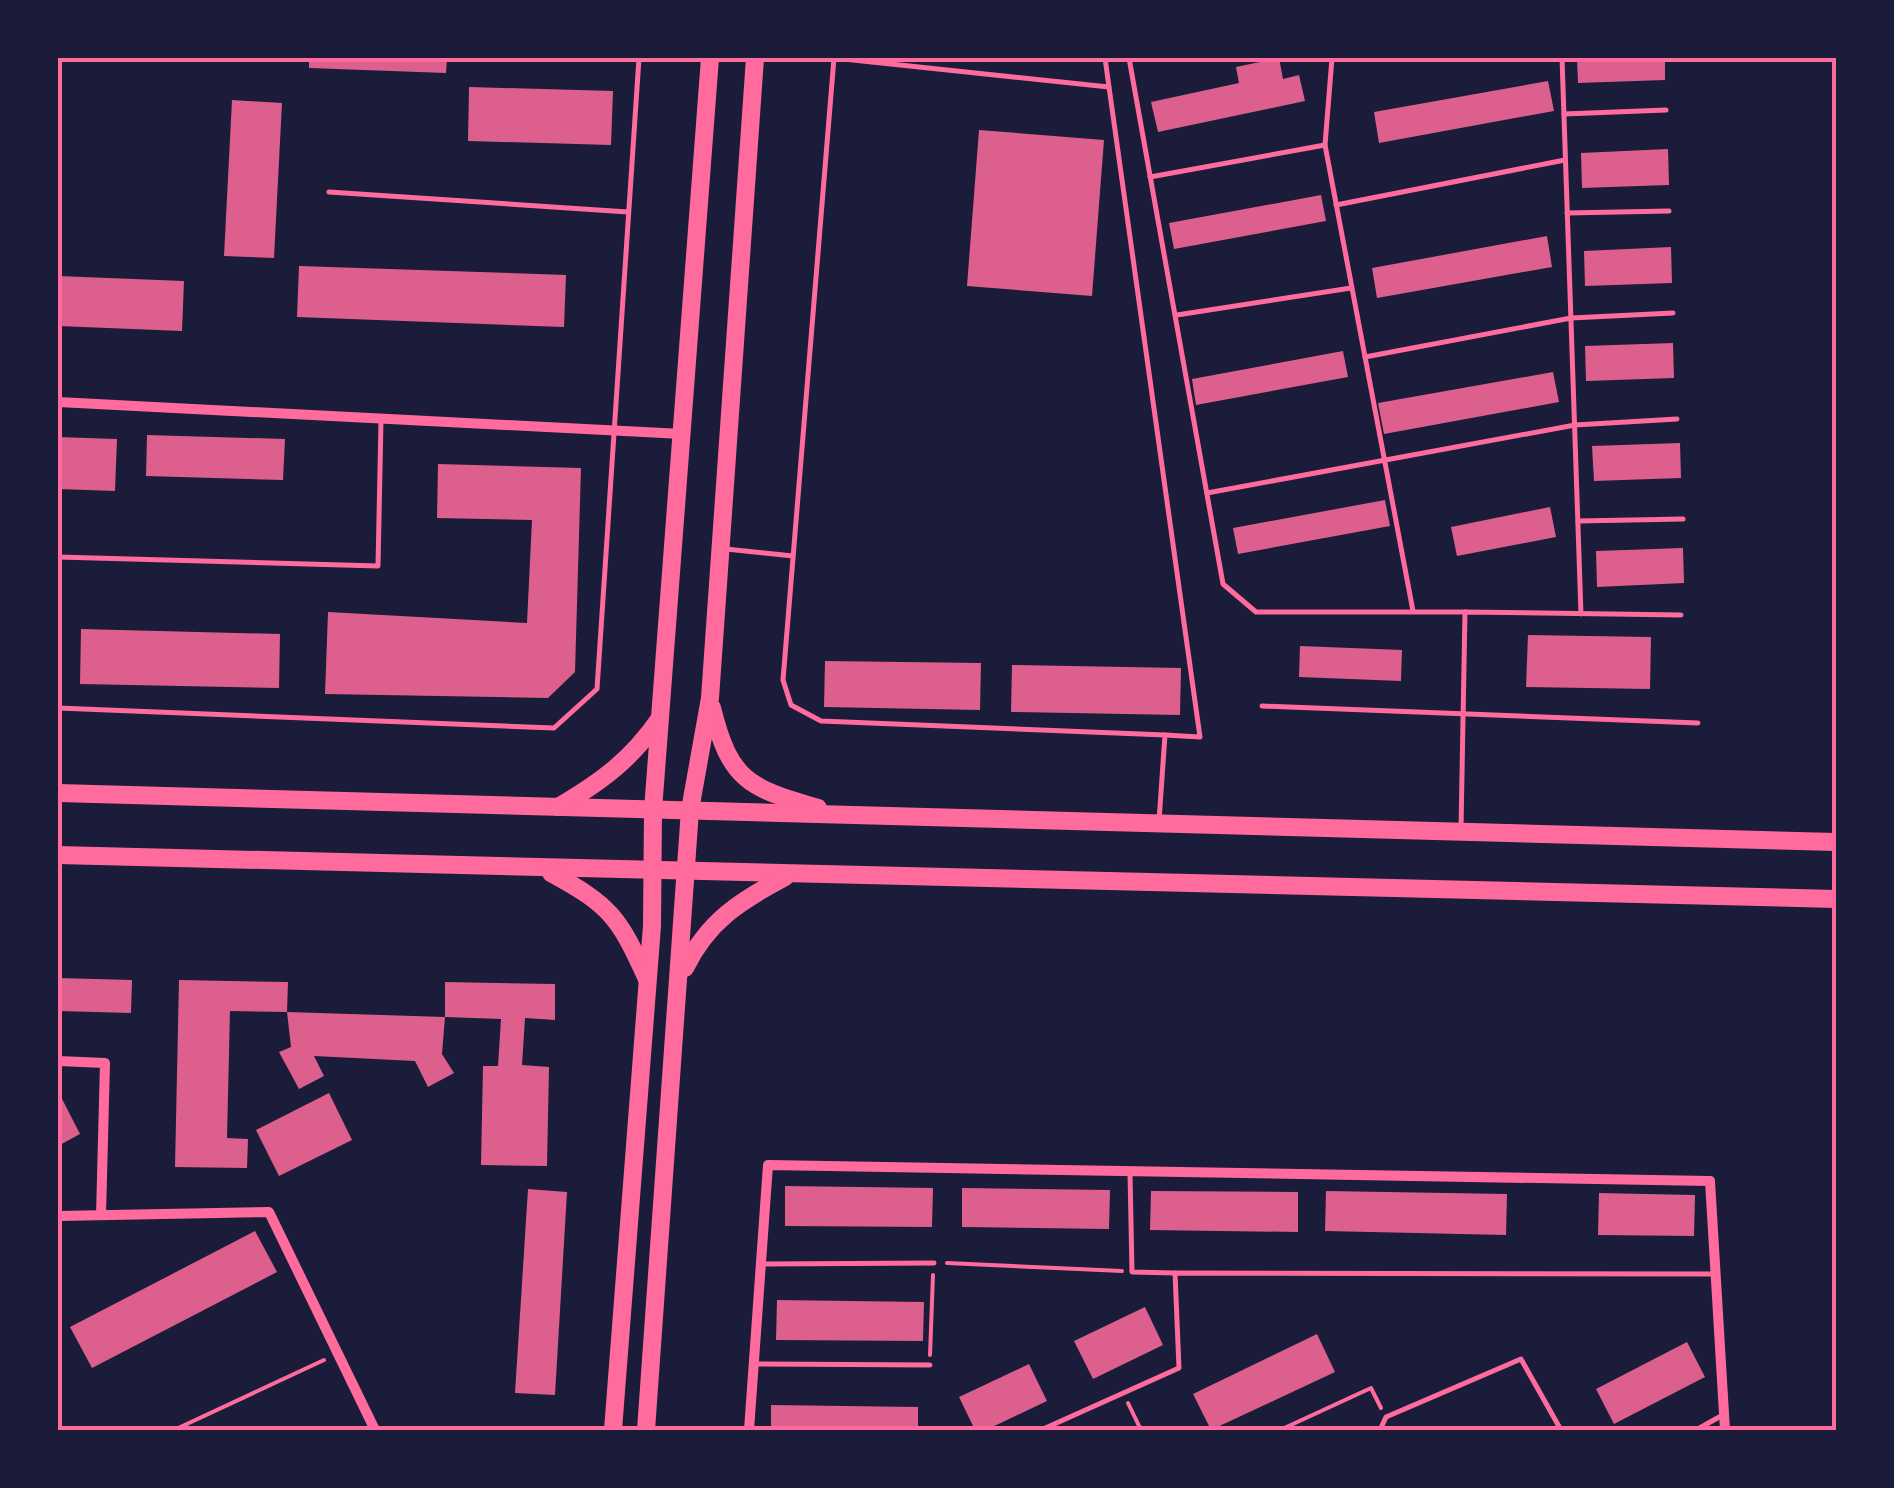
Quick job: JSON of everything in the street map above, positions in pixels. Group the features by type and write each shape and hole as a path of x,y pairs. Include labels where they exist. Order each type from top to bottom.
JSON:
{"main road":[{"path":"613,1430 648,980 653,810 710,58"},
{"path":"646,1430 690,810 710,698 754,58"},
{"path":"710,698 722,750 733,767 767,793 843,815"},
{"path":"558,807 610,777 636,754 660,718"},
{"path":"58,793 1836,842"},
{"path":"58,855 687,874 1836,900"},
{"path":"546,870 600,900 629,940 648,980"},
{"path":"680,977 701,936 734,904 786,876"}],"street":[{"path":"58,402 682,434"},
{"path":"58,1062 105,1063 101,1215"},
{"path":"749,1430 768,1165 1710,1181 1725,1430"},
{"path":"58,1216 269,1212 375,1430"}],"lane":[{"path":"58,708 554,728 597,689 638,58"},
{"path":"1105,58 1200,737 820,721 791,704 782,680 834,58 1109,87"},
{"path":"1129,58 1224,584 1256,612 1681,616"},
{"path":"1332,58 1324,145 1412,612"},
{"path":"1562,58 1581,614"},
{"path":"1564,114 1666,110"},
{"path":"1150,176 1324,145"},
{"path":"1336,205 1566,160"},
{"path":"329,192 628,212"},
{"path":"1567,213 1669,211"},
{"path":"1175,315 1352,288"},
{"path":"1365,357 1571,318 1673,312"},
{"path":"58,557 378,566 381,418"},
{"path":"1207,493 1575,425 1677,419"},
{"path":"1578,521 1683,519"},
{"path":"720,548 793,556"},
{"path":"1461,832 1465,612"},
{"path":"1262,706 1463,717 1698,723"},
{"path":"1159,824 1165,735"},
{"path":"1130,1171 1132,1272 1716,1274"},
{"path":"761,1264 934,1263"},
{"path":"1041,1430 1178,1368 1175,1273"},
{"path":"1380,1430 1386,1417 1521,1359 1561,1430"},
{"path":"754,1364 930,1365"},
{"path":"1696,1430 1724,1415"}],"path":[{"path":"1834,58 1836,175"},
{"path":"930,1365 934,1263 1132,1272"},
{"path":"174,1430 338,1354"},
{"path":"1280,1430 1371,1388 1386,1417"},
{"path":"1123,1393 1141,1430"}],"building":[{"path":"309,58 447,58 446,73 309,68"},
{"path":"1279,58 1283,79 1299,75 1305,101 1158,132 1151,102 1239,83 1236,67"},
{"path":"1577,58 1665,58 1665,80 1578,83"},
{"path":"1548,81 1554,111 1379,143 1374,112"},
{"path":"469,87 613,91 611,145 468,141"},
{"path":"232,100 282,103 274,258 224,256"},
{"path":"979,130 1104,140 1092,296 967,286"},
{"path":"1668,149 1669,185 1582,188 1581,153"},
{"path":"1321,195 1326,221 1174,249 1169,223"},
{"path":"1547,236 1552,267 1377,298 1372,268"},
{"path":"1671,247 1672,283 1585,286 1584,251"},
{"path":"299,266 566,275 564,327 297,317"},
{"path":"58,276 184,281 182,331 58,326"},
{"path":"1673,343 1674,378 1586,381 1585,346"},
{"path":"1343,351 1348,377 1196,405 1192,379"},
{"path":"1553,372 1559,402 1384,434 1378,403"},
{"path":"147,435 285,439 283,480 146,476"},
{"path":"58,437 117,439 115,491 58,489"},
{"path":"1680,443 1681,478 1594,481 1592,446"},
{"path":"438,464 581,468 575,672 548,698 325,694 328,612 527,623 532,520 437,518"},
{"path":"1385,500 1390,526 1238,554 1233,528"},
{"path":"1550,507 1556,537 1457,556 1451,527"},
{"path":"1683,548 1684,583 1597,587 1596,551"},
{"path":"81,629 280,634 279,688 80,684"},
{"path":"1528,635 1651,637 1650,689 1526,687"},
{"path":"1300,646 1402,650 1401,681 1299,677"},
{"path":"825,661 981,663 980,710 824,707"},
{"path":"1012,665 1181,668 1180,715 1011,712"},
{"path":"58,978 132,980 131,1013 58,1011"},
{"path":"179,980 288,982 287,1012 230,1011 227,1138 248,1139 247,1168 175,1167"},
{"path":"445,982 555,984 555,1020 525,1018 522,1065 549,1067 547,1166 481,1165 483,1066 498,1066 501,1019 445,1017"},
{"path":"287,1012 445,1017 442,1054 454,1073 428,1087 415,1061 314,1056 324,1076 299,1089 279,1052 291,1047"},
{"path":"58,1091 80,1134 58,1146"},
{"path":"329,1093 352,1140 279,1176 256,1130"},
{"path":"785,1186 933,1188 932,1227 785,1226"},
{"path":"962,1188 1110,1190 1109,1229 962,1227"},
{"path":"528,1189 567,1192 555,1395 515,1393"},
{"path":"1151,1191 1298,1192 1298,1232 1150,1230"},
{"path":"1326,1191 1507,1194 1506,1235 1325,1231"},
{"path":"1599,1193 1695,1195 1694,1236 1598,1235"},
{"path":"255,1231 277,1272 92,1368 70,1327"},
{"path":"777,1300 924,1302 923,1341 776,1340"},
{"path":"1145,1307 1163,1345 1093,1379 1074,1341"},
{"path":"1317,1334 1335,1372 1211,1430 1193,1394"},
{"path":"1687,1342 1705,1377 1614,1424 1596,1389"},
{"path":"1029,1364 1047,1401 986,1430 975,1430 959,1397"},
{"path":"771,1405 918,1407 918,1430 771,1430"}]}
